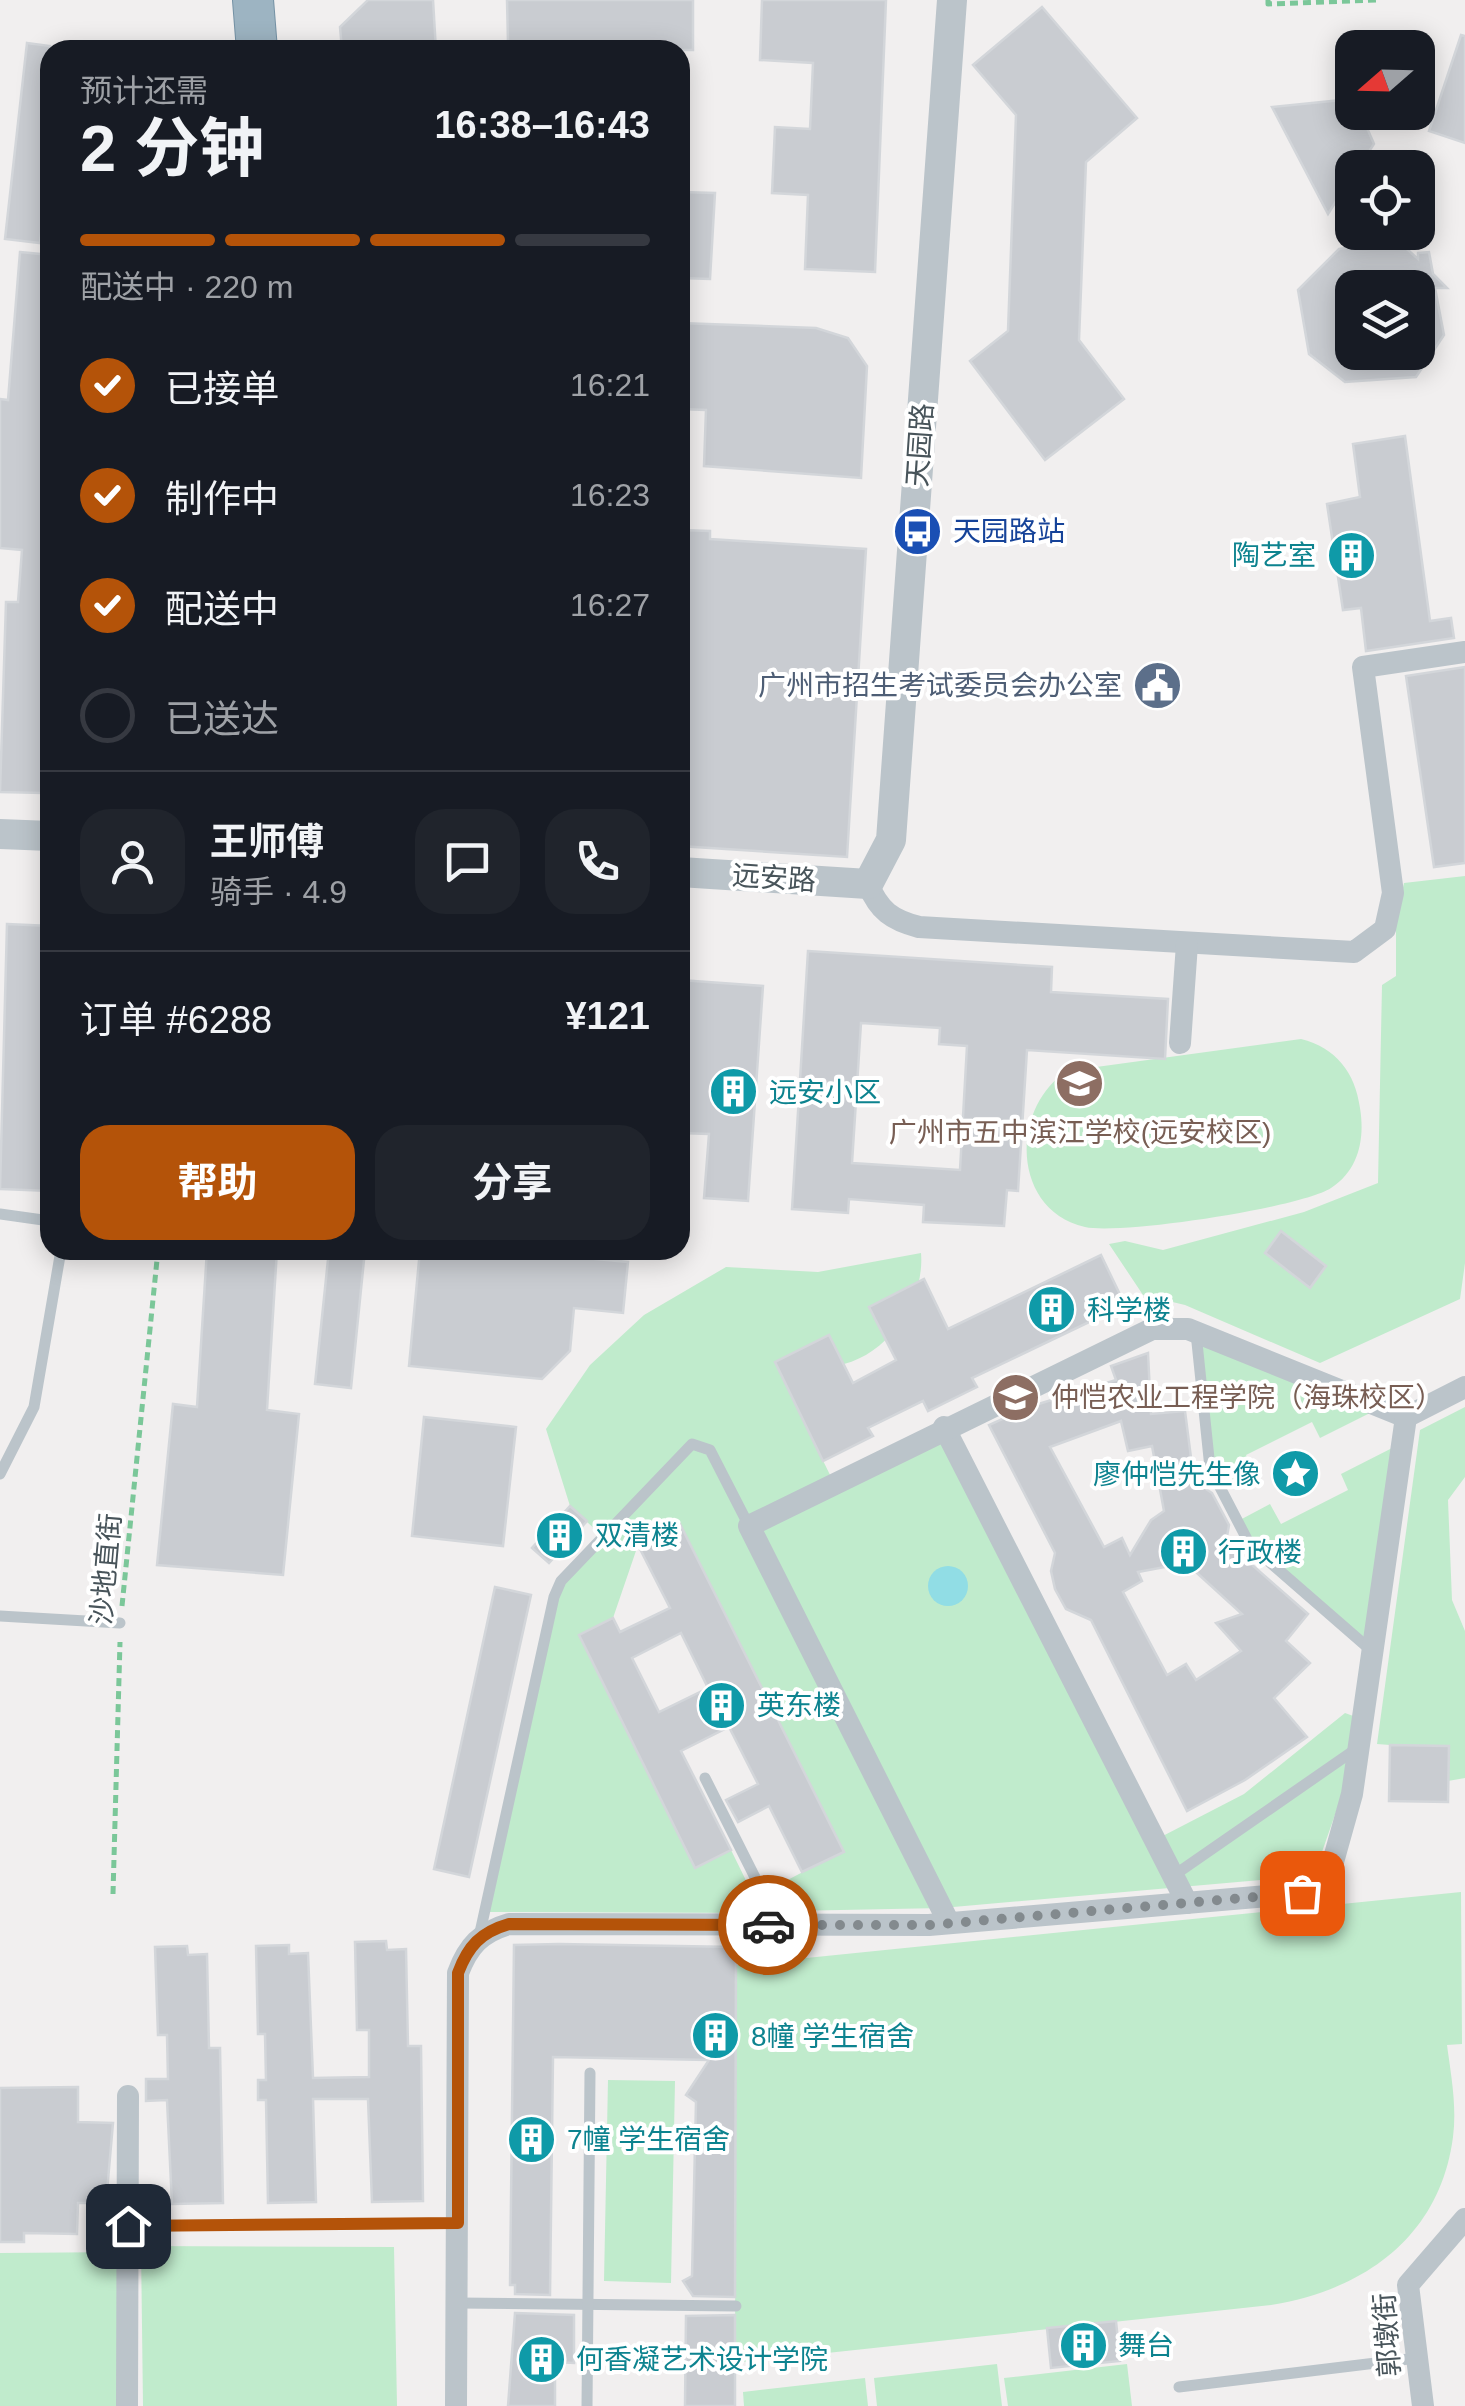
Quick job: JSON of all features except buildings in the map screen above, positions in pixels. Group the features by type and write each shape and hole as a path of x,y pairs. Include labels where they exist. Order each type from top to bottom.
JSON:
{"highway":[{"path":"254,0 257,40"}],"street":[{"name":"天园路","path":"868,884 892,840 952,0"},
{"path":"868,884 880,909 896,921 919,927 1354,952 1385,929 1392,893 1363,667 1465,652"},
{"path":"0,834 40,836"},
{"name":"远安路","path":"690,873 868,884"},
{"path":"1180,1043 1187,944"},
{"path":"949,1923 749,1526 1134,1336 1169,1327 1196,1332 1406,1417 1465,1387"},
{"path":"456,2406 458,1973 465,1953 479,1937 509,1924 949,1923 1302,1893 1318,1886 1331,1869 1360,1746 1406,1417"},
{"path":"944,1428 1187,1903"},
{"path":"127,2406 128,2096"},
{"name":"郭墩街","path":"1424,2406 1408,2285 1465,2220"}],"lane":[{"path":"0,1214 40,1220"},
{"path":"0,1474 34,1407 58,1260"},
{"path":"1196,1332 1210,1468 1250,1546 1373,1652"},
{"path":"479,1937 554,1597 562,1581 692,1444 710,1450 749,1526"},
{"path":"0,1616 120,1623"},
{"path":"1174,1876 1360,1746"},
{"path":"706,1778 780,1925"},
{"path":"587,2406 590,2073"},
{"path":"128,2226 458,2223"},
{"path":"458,2304 736,2306"},
{"path":"1179,2387 1417,2358"}],"path":[{"path":"1268,2 1378,1"},
{"name":"沙地直街","path":"113,1894 120,1623 157,1260"}],"green space":[{"path":"1465,876 1465,1263 1460,1299 1320,1363 1185,1305 1143,1295 1109,1244 1125,1241 1163,1250 1304,1212 1378,1183 1382,985 1396,976 1396,918 1404,883"},
{"path":"1301,1039 1342,1063 1357,1095 1362,1131 1358,1152 1348,1172 1331,1188 1249,1211 1134,1227 1085,1227 1061,1217 1043,1201 1032,1180 1028,1132 1035,1109 1048,1088 1067,1071"},
{"path":"921,1253 921,1270 911,1305 902,1321 876,1348 844,1364 775,1363 834,1483 944,1427 1155,1840 1244,1794 1345,1713 1356,1717 1344,1789 1316,1869 1295,1877 942,1908 790,1911 778,1885 843,1851 680,1525 638,1545 613,1618 580,1635 731,1850 762,1913 484,1912 554,1597 602,1536 570,1506 546,1429 590,1365 644,1315 726,1267 818,1272"},
{"path":"1196,1332 1382,1407 1320,1438 1312,1422 1246,1455 1254,1473 1222,1491 1210,1468"},
{"path":"1465,1407 1465,1477 1448,1500 1452,1600 1465,1631 1465,1778 1448,1781 1390,1745 1377,1744 1420,1430"},
{"path":"1402,1443 1373,1652 1250,1545 1238,1521 1270,1504 1281,1524 1348,1490 1341,1474"},
{"path":"1461,1892 1462,2044 1447,2045 1454,2114 1445,2172 1432,2203 1414,2230 1366,2272 1305,2298 1271,2305 735,2363 736,1965"},
{"path":"608,2080 675,2081 671,2283 604,2281"},
{"path":"141,2246 394,2247 397,2406 143,2406"},
{"path":"128,2252 127,2406 0,2406 0,2253"},
{"path":"997,2364 1002,2406 877,2406 874,2378"},
{"path":"1127,2364 1132,2406 1008,2406 1004,2378"},
{"path":"865,2378 868,2406 744,2406 743,2392"}],"water":[{"path":"948,1566 962,1572 968,1586 962,1600 948,1606 934,1600 928,1586 934,1572"}],"way so far":[{"path":"768,1925 930,1925 1302,1893"}],"place":[{"name":"天园路站","path":"918,531"},
{"name":"陶艺室","path":"1351,555"},
{"name":"广州市招生考试委员会办公室","path":"1157,685"},
{"name":"广州市五中滨江学校(远安校区)","path":"1080,1084"},
{"name":"远安小区","path":"734,1092"},
{"name":"科学楼","path":"1052,1310"},
{"name":"仲恺农业工程学院（海珠校区）","path":"1016,1397"},
{"name":"廖仲恺先生像","path":"1296,1474"},
{"name":"双清楼","path":"560,1535"},
{"name":"行政楼","path":"1183,1552"},
{"name":"英东楼","path":"722,1705"},
{"name":"8幢 学生宿舍","path":"716,2036"},
{"name":"7幢 学生宿舍","path":"532,2139"},
{"name":"舞台","path":"1083,2345"},
{"name":"何香凝艺术设计学院","path":"541,2359"}],"route":[{"path":"128,2226 458,2223 458,1973 465,1953 479,1937 509,1924 768,1925"}]}
